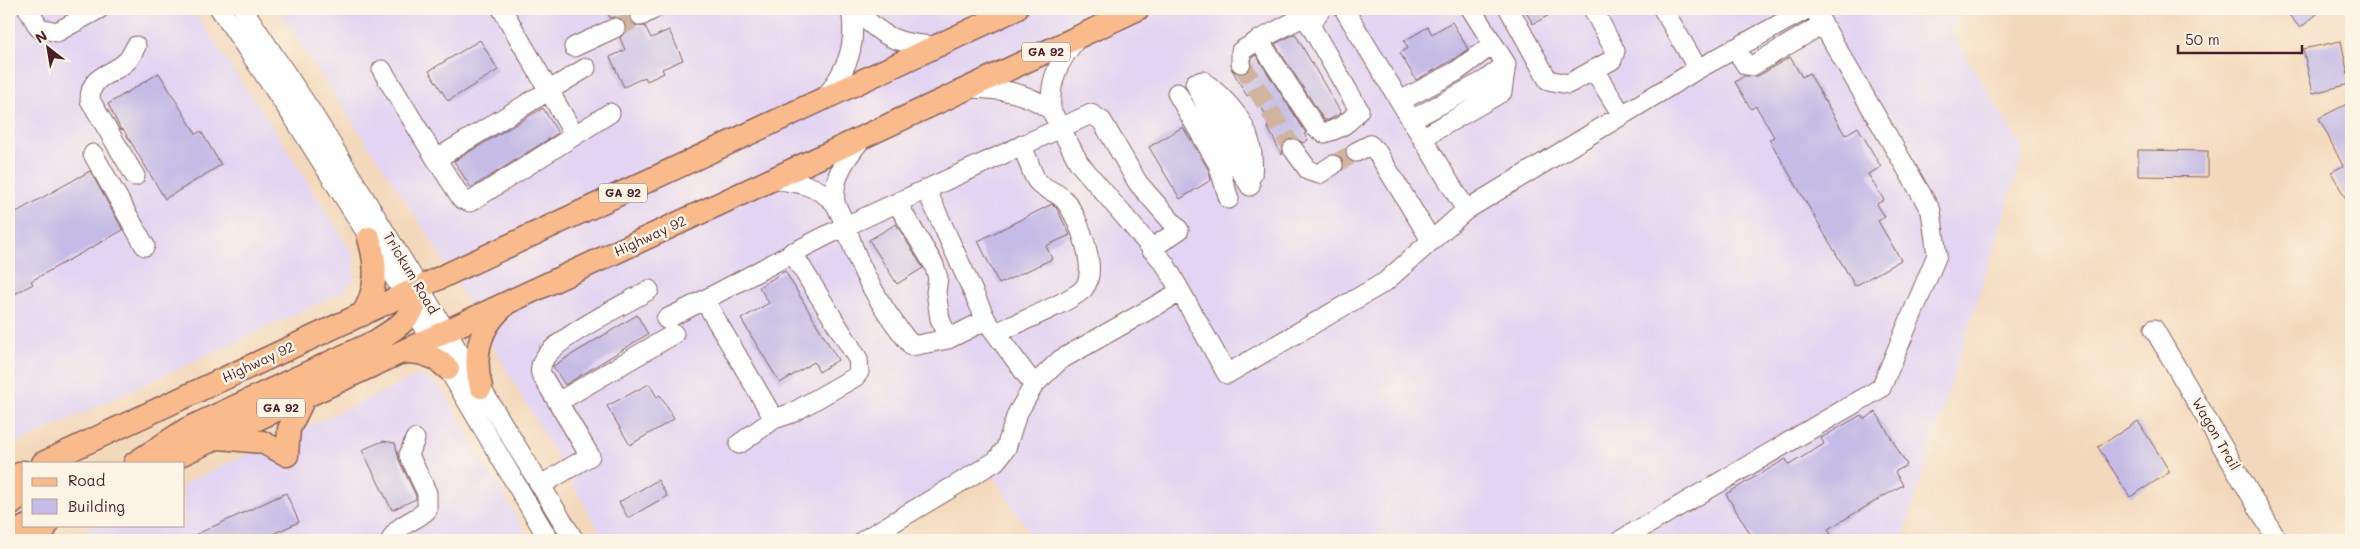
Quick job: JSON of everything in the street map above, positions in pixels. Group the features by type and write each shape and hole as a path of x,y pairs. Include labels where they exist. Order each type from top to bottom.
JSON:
{"main road":[{"name":"Highway 92","path":"165,462 1138,9"},
{"name":"Highway 92","path":"46,462 362,315 413,298 825,98 1012,10"},
{"path":"362,315 373,294 376,278 369,238"},
{"path":"137,462 187,429 376,341 393,331 413,298"},
{"path":"481,387 476,358 478,345 490,322 511,300"},
{"path":"399,353 424,354 441,362 448,369"},
{"path":"216,438 262,442 287,455 289,429 305,396"},
{"path":"69,462 117,428"},
{"path":"9,479 22,473"},
{"path":"9,506 22,496"},
{"path":"40,540 47,526"}],"street":[{"path":"28,9 39,28 48,32 57,32 99,9"},
{"name":"Trickum Road","path":"220,9 295,120 369,238 438,334 481,387 574,540"},
{"name":"Trickum Road","path":"243,9 311,111 413,298"},
{"path":"502,9 575,136"},
{"path":"825,98 845,68 852,48 854,26 851,9"},
{"path":"856,9 887,37 900,42 934,46"},
{"path":"1259,40 1316,128 1324,133 1336,130 1350,122 1359,110 1310,25 1319,9"},
{"path":"1241,63 1241,51 1319,9"},
{"path":"1344,9 1466,210"},
{"path":"1422,138 1502,92 1500,55 1471,9"},
{"path":"1509,9 1548,80 1568,84 1612,60 1615,51 1593,9"},
{"path":"1663,9 1698,69"},
{"path":"1079,36 1056,68 1050,88 1051,110 1079,163 1164,264 1227,374 1385,282 1466,210 1796,11"},
{"path":"1621,540 1881,388 1937,255 1931,211 1819,17 1752,66 1746,65 1735,48"},
{"path":"574,47 615,28"},
{"path":"132,53 124,73 105,84 100,91 99,98 138,163 138,178 90,100 93,84 132,53"},
{"path":"1406,111 1486,80 1500,55"},
{"path":"436,159 586,68"},
{"path":"382,70 462,199 470,202 610,113"},
{"path":"1594,70 1622,115"},
{"path":"1190,86 1231,156 1240,193 1218,164 1190,86"},
{"path":"967,88 1000,90 1025,95 1051,110"},
{"path":"558,402 704,301 792,252 1060,127 1092,114 1102,122 1138,183 1179,230 1151,249"},
{"path":"863,137 837,176 834,192 835,202 846,226 855,255 890,320 912,346 948,339 991,326 1071,298 1085,288 1089,274 1089,256 1076,218 1060,195 1038,182 1022,145"},
{"path":"1356,152 1370,145 1377,152 1431,240"},
{"path":"1293,149 1309,171 1319,174 1333,165"},
{"path":"93,154 145,246"},
{"path":"773,179 809,185 835,202"},
{"path":"926,189 991,326 1034,385"},
{"path":"897,203 934,265 938,278 936,292 940,319 948,339"},
{"path":"739,444 774,419 792,412 855,377 859,372 858,359 792,252"},
{"path":"541,485 590,456 541,374 540,368 544,359 570,337 648,290"},
{"path":"864,540 996,461 1006,448 1016,414 1034,385 1060,360 1180,292"},
{"path":"704,301 774,419"},
{"name":"Wagon Trail","path":"2154,329 2277,540"},
{"name":"Trickum Road","path":"438,334 448,369 549,540"},
{"path":"391,540 396,528 419,518 427,510 427,493 408,455 415,439"}],"shaded area":[{"path":"9,9 193,9 263,112 354,256 353,281 341,293 9,447"},
{"path":"277,9 1960,9 1952,32 2024,151 1902,540 1034,540 990,471 866,540 605,540 429,236"},
{"path":"419,375 439,385 530,540 64,540 94,526 185,526 185,484"}],"building":[{"path":"615,9 633,9 630,15 631,22 636,26 645,26 651,38 669,30 683,60 662,69 664,73 647,81 645,77 624,87 610,57 625,50 620,38 626,29 625,23 616,17 610,18 608,12"},
{"path":"1524,9 1560,9 1533,24"},
{"path":"2284,9 2323,9 2300,28"},
{"path":"1452,22 1468,49 1451,61 1416,80 1400,53 1408,48 1404,41 1428,27 1432,34"},
{"path":"1295,34 1341,113 1329,120 1324,120 1275,44"},
{"path":"480,40 498,70 448,101 429,71"},
{"path":"2341,41 2350,84 2313,93 2303,49"},
{"path":"1256,55 1306,133 1304,134 1308,140 1303,143 1297,139 1286,140 1283,145 1282,155 1267,126 1271,124 1253,93 1247,96 1231,68 1236,73 1246,73 1251,68 1252,57"},
{"path":"1790,57 1802,77 1809,73 1845,135 1858,127 1881,167 1868,174 1884,200 1877,204 1885,217 1878,221 1901,260 1855,286 1769,139 1774,137 1756,106 1751,109 1735,82 1744,76 1758,76"},
{"path":"159,73 196,134 201,131 221,165 165,199 123,129 121,130 108,104"},
{"path":"2351,102 2351,208 2331,172 2343,166 2319,118"},
{"path":"543,108 558,133 471,188 454,161"},
{"path":"1183,127 1208,169 1211,180 1180,199 1149,147"},
{"path":"2138,150 2208,151 2208,177 2138,176"},
{"path":"90,171 123,230 31,281 33,284 9,297 9,216"},
{"path":"1052,204 1057,209 1070,235 1046,246 1052,259 999,284 978,241"},
{"path":"896,224 923,268 897,284 869,240"},
{"path":"785,271 838,360 819,372 814,362 780,383 741,319 769,303 759,287"},
{"path":"637,315 648,334 565,385 553,366"},
{"path":"649,384 657,397 660,395 674,419 630,445 607,406"},
{"path":"1876,412 1907,465 1895,472 1903,485 1828,529 1834,540 1754,540 1726,494 1786,459 1789,465 1824,444 1821,438 1861,415 1864,419"},
{"path":"2138,421 2170,472 2130,497 2098,447"},
{"path":"383,441 395,443 399,460 416,496 416,499 392,510 362,450"},
{"path":"658,480 667,496 628,518 619,502"},
{"path":"286,493 299,522 260,540 184,540"}],"tunnel":[{"path":"615,28 641,16"},
{"path":"1241,63 1293,149"},
{"path":"1333,165 1356,152"}]}
